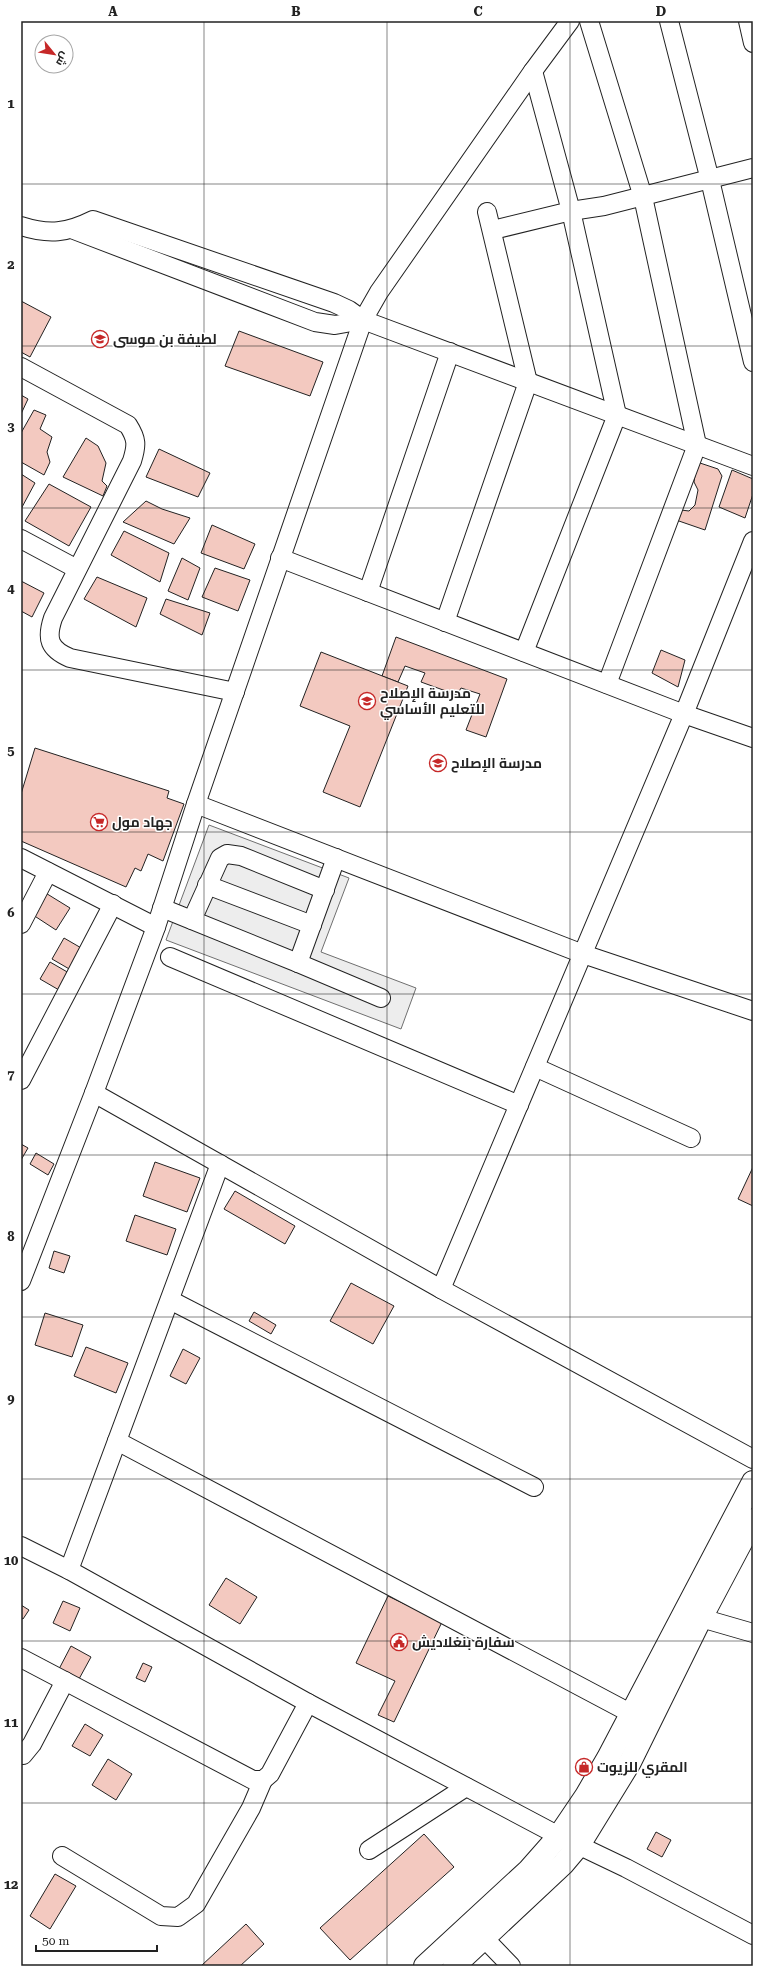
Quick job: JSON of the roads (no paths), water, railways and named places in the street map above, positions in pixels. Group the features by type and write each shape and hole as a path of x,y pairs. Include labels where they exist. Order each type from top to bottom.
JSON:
{"main road":[{"path":"425,1966 529,1870 559,1836 586,1796 632,1714 753,1482"},
{"path":"454,1966 563,1864 579,1846 630,1762 663,1698 701,1618 753,1520"}],"street":[{"path":"21,1281 28,1241 94,1092 156,927 196,804 363,320 379,292 533,71 570,21"},
{"path":"589,21 643,197 697,445 607,684"},
{"path":"669,21 710,180 753,362"},
{"path":"748,21 753,43"},
{"path":"524,652 617,415 571,211 533,71"},
{"path":"492,230 571,211 604,206 643,197 753,168"},
{"path":"445,622 528,382 487,212"},
{"path":"21,226 32,230 58,232 74,230 93,220 334,303 355,313 363,320 753,466"},
{"path":"74,230 315,322 340,325 363,320"},
{"path":"368,592 450,352"},
{"path":"21,367 128,425 135,435 136,448 132,461 52,618 48,632 50,643 58,653 70,658 235,692"},
{"path":"21,539 77,569"},
{"path":"441,1289 684,714 753,541"},
{"path":"280,558 684,714 753,738"},
{"path":"196,804 583,954 753,1011"},
{"path":"192,920 220,858 227,854 241,856 325,890"},
{"path":"21,858 156,927"},
{"path":"298,963 336,858"},
{"path":"21,924 48,872"},
{"path":"207,885 312,925"},
{"path":"21,1080 113,904"},
{"path":"162,908 380,998"},
{"path":"170,957 519,1105"},
{"path":"535,1067 691,1138"},
{"path":"94,1092 441,1289 753,1459"},
{"path":"69,1570 220,1164"},
{"path":"170,1300 534,1487"},
{"path":"117,1441 632,1714"},
{"path":"21,1546 69,1570 308,1703 466,1787 753,1935"},
{"path":"701,1618 753,1633"},
{"path":"21,1658 244,1776 252,1780 263,1780"},
{"path":"21,1755 23,1755 32,1744 65,1681"},
{"path":"62,1856 161,1916 178,1917 196,1904 251,1808 263,1780 270,1774 308,1703"},
{"path":"369,1850 466,1787"},
{"path":"484,1938 511,1966"}],"place":[{"name":"لطيفة بن موسى","path":"100,339"},
{"name":"مدرسة الإصلاح للتعليم الأساسي","path":"367,701"},
{"name":"مدرسة الإصلاح","path":"438,763"},
{"name":"جهاد مول","path":"99,822"},
{"name":"سفارة بنغلاديش","path":"399,1642"},
{"name":"المقري للزيوت","path":"584,1767"}]}
